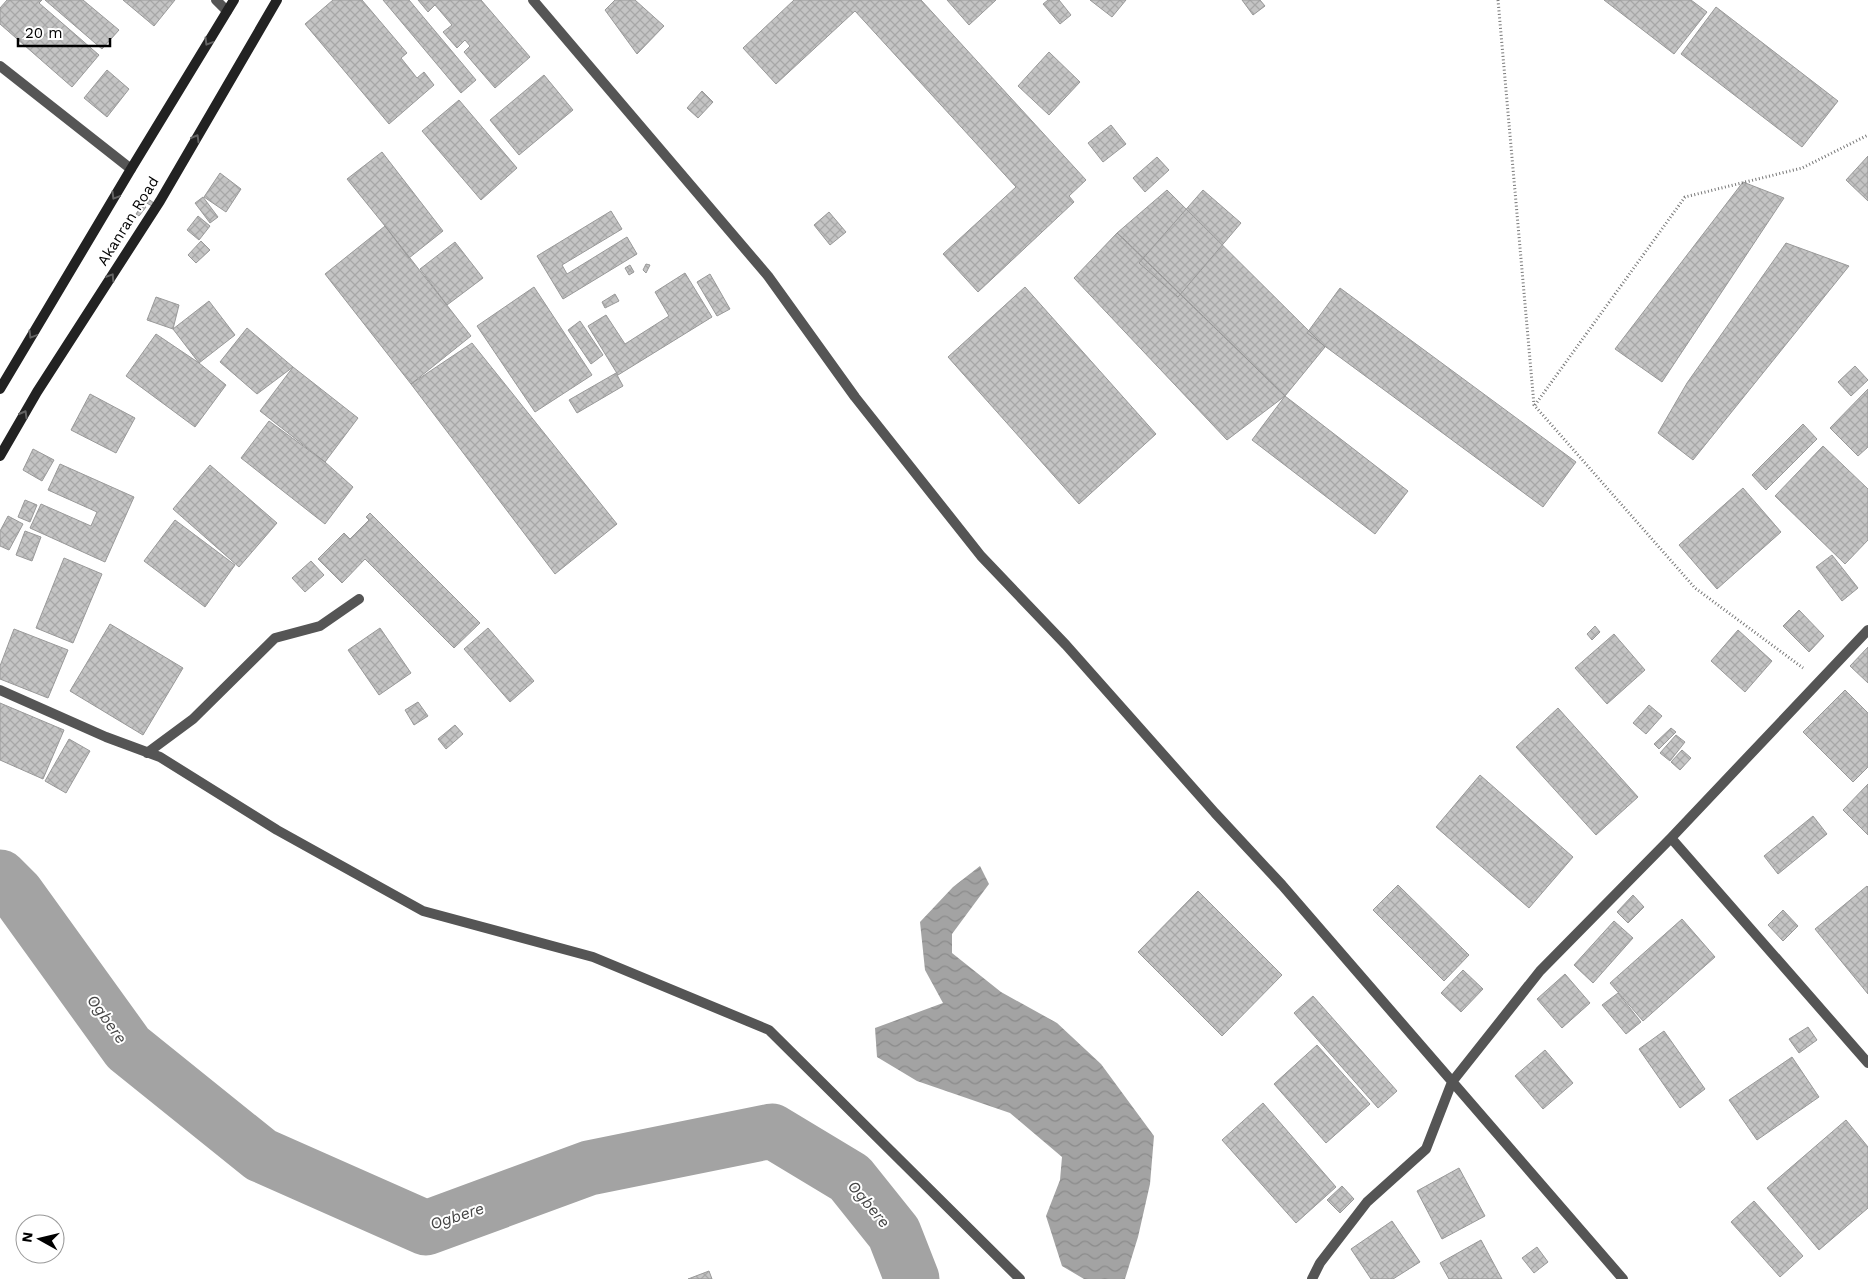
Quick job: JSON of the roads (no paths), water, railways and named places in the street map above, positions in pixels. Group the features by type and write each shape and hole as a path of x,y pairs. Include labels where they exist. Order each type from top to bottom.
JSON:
{"main road":[{"name":"Akanran Road","path":"0,390 130,169 234,0"},
{"name":"Akanran Road","path":"0,456 37,392 160,200 277,0"}],"street":[{"path":"216,0 227,11"},
{"path":"533,0 768,276 855,397 981,556 1066,645 1215,814 1282,885 1623,1279"},
{"path":"0,66 130,169"},
{"path":"147,753 193,719 275,638 320,626 359,599"},
{"path":"1312,1279 1320,1264 1367,1202 1426,1149 1452,1082 1540,971 1671,838 1868,630"},
{"path":"0,690 106,738 160,757 277,830 423,911 593,957 769,1030 1020,1279"},
{"path":"1671,838 1868,1063"}],"water":[{"path":"980,866 989,884 952,934 952,953 1001,992 1057,1023 1101,1064 1154,1136 1150,1184 1138,1237 1125,1279 1084,1279 1062,1266 1046,1216 1060,1180 1062,1157 1010,1113 917,1081 877,1057 875,1028 943,1003 925,970 920,922 953,887"}],"waterway":[{"name":"Ogbere","path":"0,877 17,894 128,1048 261,1155 426,1228 589,1168 772,1131 850,1178 894,1233 912,1279"}]}
